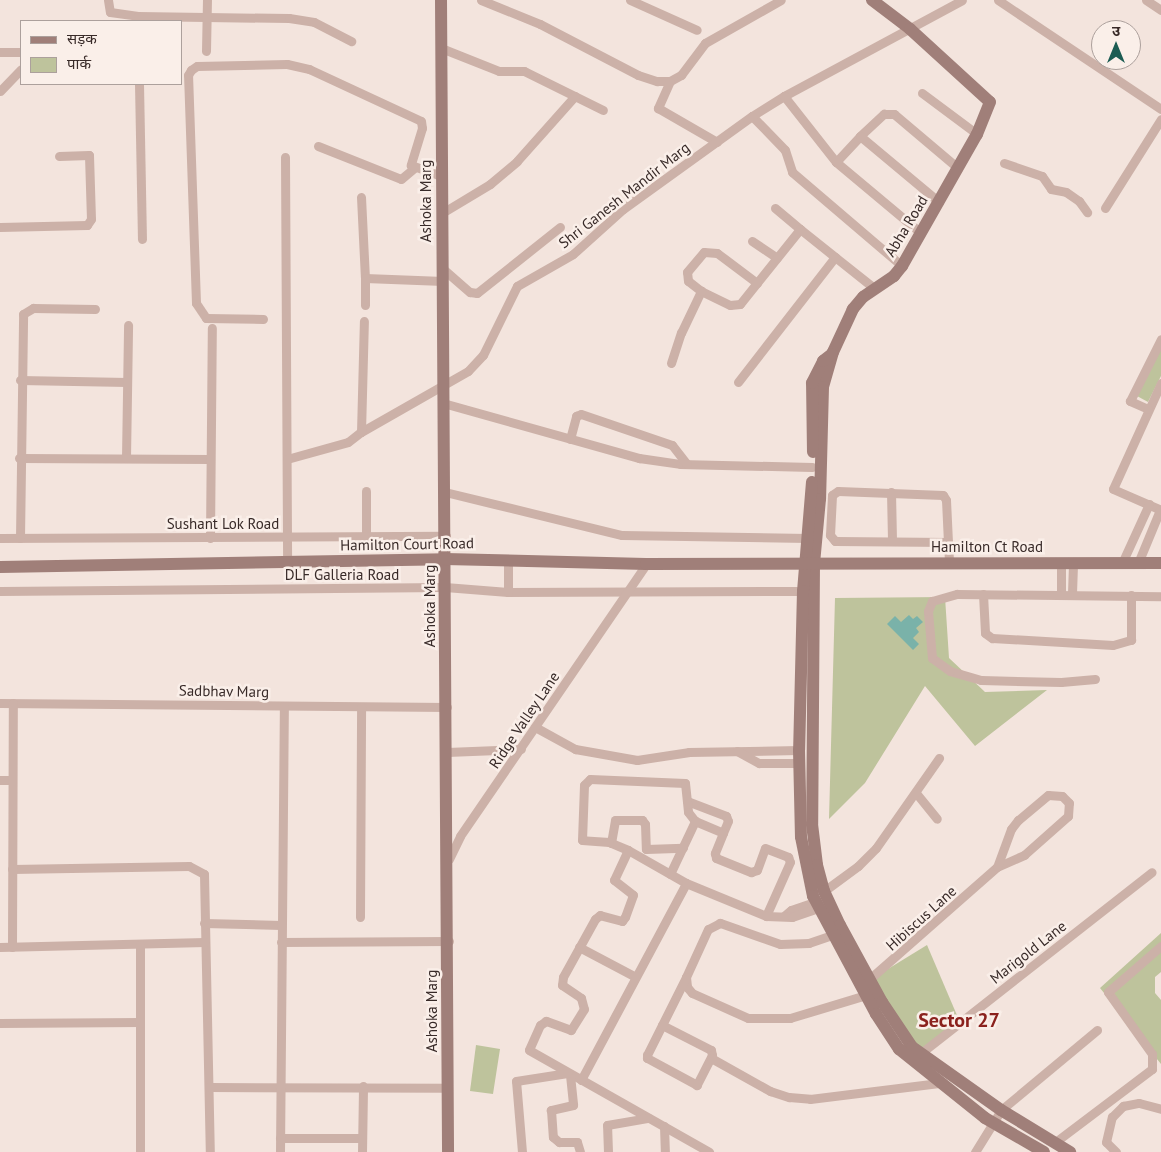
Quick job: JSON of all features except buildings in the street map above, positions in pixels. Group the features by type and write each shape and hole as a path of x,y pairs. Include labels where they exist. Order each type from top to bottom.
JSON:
{"street":[{"path":"108,0 110,12 138,18 207,16 300,19 350,41"},
{"path":"206,51 207,0"},
{"name":"Ashoka Marg","path":"441,0 442,403 446,536 449,941 448,1152"},
{"path":"481,0 540,24 638,75 670,80"},
{"path":"630,0 697,30"},
{"path":"717,142 658,108 670,80 691,66 705,43 782,0"},
{"path":"872,0 910,28"},
{"path":"921,233 836,162 784,96 962,0"},
{"path":"998,0 1161,109"},
{"path":"1146,0 1161,10"},
{"name":"Abha Road","path":"809,564 826,499 823,387 833,352 854,309 874,288 894,276 902,266 977,134 990,102 910,28"},
{"path":"441,48 499,71 524,71 603,110"},
{"path":"0,52 20,52"},
{"path":"263,318 206,318 196,303 188,75 191,70 197,66 287,64 309,69 421,121 422,128 411,160 414,168"},
{"path":"0,91 20,70"},
{"path":"139,85 142,239"},
{"path":"922,93 977,134"},
{"path":"442,213 490,184 517,161 574,96"},
{"name":"Shri Ganesh Mandir Marg","path":"287,459 348,442 361,432 477,364 517,286 573,254 624,209 752,116 784,96"},
{"path":"836,162 884,114 894,114 958,168"},
{"path":"752,116 785,150 792,172 902,266"},
{"path":"1105,208 1161,118"},
{"path":"860,136 939,202"},
{"path":"318,146 401,179 414,168"},
{"path":"0,227 87,225 91,219 89,155 59,156"},
{"path":"285,157 287,562"},
{"path":"1004,162 1042,176 1051,189 1066,192 1078,200 1087,212"},
{"path":"414,168 442,176"},
{"path":"361,196 365,305"},
{"path":"775,208 874,288"},
{"path":"442,268 470,292 477,293 560,227"},
{"path":"757,283 717,252 709,250 686,277 701,290 736,306 757,283 800,229"},
{"path":"752,241 777,258"},
{"path":"738,382 835,257"},
{"path":"365,278 442,281"},
{"path":"672,363 689,312 701,290"},
{"path":"20,538 20,380 23,314 33,308 95,309"},
{"path":"361,432 364,321"},
{"path":"126,458 128,325"},
{"path":"210,538 212,328"},
{"path":"1148,409 1130,401 1161,339"},
{"name":"Abha Road","path":"809,564 812,383 823,361 833,352"},
{"path":"20,380 127,382"},
{"path":"1138,563 1161,510 1113,489 1161,383"},
{"path":"442,403 639,458 687,464 812,467"},
{"path":"570,439 576,416 582,414 672,445 687,464"},
{"path":"19,458 210,459"},
{"path":"948,542 831,539 826,499 838,490 943,494 948,542 949,564"},
{"path":"366,491 366,538"},
{"path":"445,492 622,535 808,538"},
{"path":"891,492 892,541"},
{"path":"1122,563 1149,504"},
{"name":"Sushant Lok Road","path":"0,538 366,538 446,536"},
{"name":"Hamilton Court Road","path":"0,567 445,559 646,564 809,564"},
{"path":"508,560 508,592"},
{"path":"1067,563 1072,593"},
{"path":"1062,593 1067,563"},
{"name":"Hamilton Ct Road","path":"809,564 1161,563"},
{"name":"Ridge Valley Lane","path":"448,864 460,836 646,564"},
{"path":"809,564 803,591 799,756 801,837 823,901 832,935 866,987 899,1030 921,1053 1001,1110 1070,1152"},
{"path":"809,564 812,824 823,901 866,987 900,1049 939,1084 993,1122 1044,1152"},
{"name":"DLF Galleria Road","path":"0,591 445,588 508,592 803,591"},
{"path":"1095,679 1061,682 981,680 950,671 932,658 928,611 932,601 957,594 1072,593 1161,596"},
{"path":"982,594 985,633 992,638 1113,645 1130,640 1131,595"},
{"name":"Sadbhav Marg","path":"0,703 447,707"},
{"path":"12,947 13,703"},
{"path":"280,1152 284,706"},
{"path":"360,917 361,707"},
{"path":"535,728 564,745 617,758 636,760 689,752 737,751 759,763 799,756"},
{"path":"447,752 521,749"},
{"path":"723,833 689,816 687,787 680,781 590,779 584,785 581,836 586,842 611,843 628,850 686,883 766,916 792,917 823,901 876,848 939,758"},
{"path":"0,780 12,780"},
{"path":"916,793 937,819"},
{"name":"Hibiscus Lane","path":"866,987 997,867 1024,855 1068,816 1069,803 1062,796 1048,795 1018,820 1011,829 997,867"},
{"path":"687,800 726,816 728,821 715,856 751,872 757,870 765,848 790,859 766,916"},
{"path":"611,843 612,823 616,820 642,820 645,824 646,849 683,848"},
{"path":"670,874 696,821"},
{"path":"628,850 614,880 633,895 625,917 622,921 600,915 579,947 562,985 581,998 584,1009 570,1030 546,1021 540,1025 529,1050 649,1118 678,1131 678,1134 709,1152"},
{"path":"12,869 198,868 204,874 206,882 204,942 210,1152"},
{"name":"Marigold Lane","path":"921,1053 1152,872"},
{"path":"581,1080 634,976 686,883"},
{"path":"204,923 281,925"},
{"path":"662,1026 711,1050 711,1058 695,1085 647,1058 662,1026 686,977 708,929 720,923 780,944 809,943 832,935"},
{"path":"281,942 449,941"},
{"path":"0,947 204,942"},
{"path":"140,945 140,1152"},
{"path":"1054,1143 1152,1069 1152,1054 1108,992 1161,946"},
{"path":"579,947 634,976"},
{"path":"686,977 687,987 692,993 748,1018 790,1018 866,987"},
{"path":"0,1023 140,1022"},
{"path":"975,1152 1001,1110 1097,1030"},
{"path":"711,1058 770,1090 789,1097 810,1099 939,1084"},
{"path":"522,1152 516,1081 569,1074"},
{"path":"569,1074 573,1105 551,1110 552,1129 555,1140 577,1142 580,1152"},
{"path":"209,1087 280,1085 448,1088"},
{"path":"362,1152 363,1086"},
{"path":"1116,1152 1106,1142 1107,1128 1124,1106 1139,1103 1161,1109"},
{"path":"608,1152 607,1125 649,1118"},
{"path":"664,1126 665,1152"},
{"path":"280,1138 362,1138"}],"green space":[{"path":"1161,347 1161,376 1148,402 1137,396"},
{"path":"945,597 949,658 985,692 1047,690 975,746 925,686 865,783 829,819 835,598"},
{"path":"1161,933 1161,972 1155,977 1155,993 1161,1000 1161,1064 1100,988"},
{"path":"927,945 959,1020 921,1053 870,980"},
{"path":"476,1045 500,1049 493,1094 470,1091"}],"water":[{"path":"909,615 913,619 917,616 923,622 916,628 919,632 913,638 919,644 913,650 887,624 895,616 901,622"}],"district":[{"name":"Sector 27","path":"959,1020"}]}
